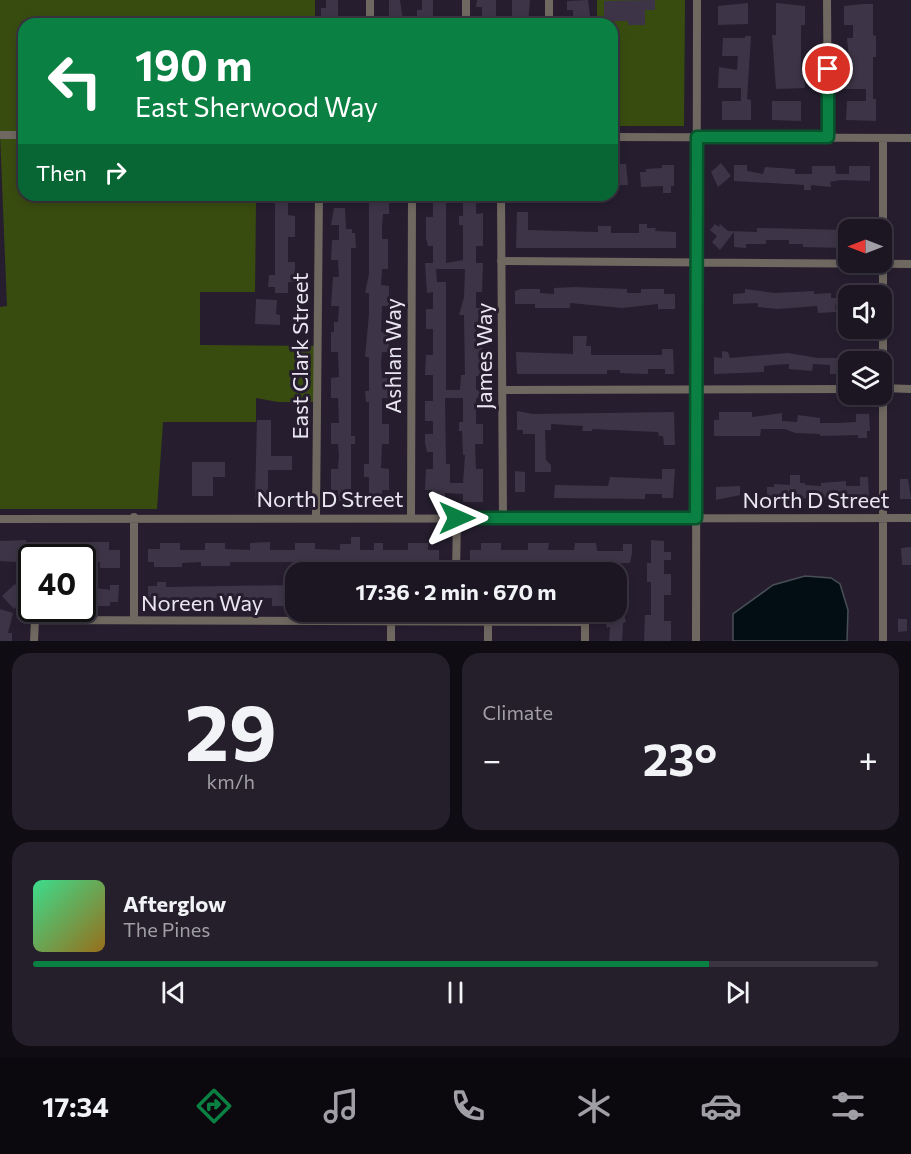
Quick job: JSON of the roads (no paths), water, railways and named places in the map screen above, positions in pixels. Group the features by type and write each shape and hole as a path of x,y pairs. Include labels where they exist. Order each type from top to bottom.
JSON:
{"street":[{"path":"370,0 370,18"},
{"path":"466,0 466,18"},
{"path":"549,0 549,18"},
{"path":"696,641 697,0"},
{"path":"827,0 828,137"},
{"path":"0,135 18,135"},
{"path":"618,137 911,138"},
{"path":"883,138 884,219"},
{"name":"East Clark Street","path":"316,517 319,201"},
{"name":"Ashlan Way","path":"411,517 412,201"},
{"name":"James Way","path":"501,201 503,518"},
{"path":"501,261 838,264"},
{"path":"892,264 911,264"},
{"path":"883,351 884,273"},
{"path":"502,390 838,388"},
{"path":"892,388 911,389"},
{"path":"883,405 883,641"},
{"path":"134,517 134,620"},
{"name":"North D Street","path":"0,519 134,517 911,518"},
{"path":"456,562 457,518"},
{"name":"Noreen Way","path":"34,641 34,620 285,621"},
{"path":"391,622 391,641"},
{"path":"488,622 488,641"},
{"name":"Noreen Way","path":"585,622 585,641"}]}
